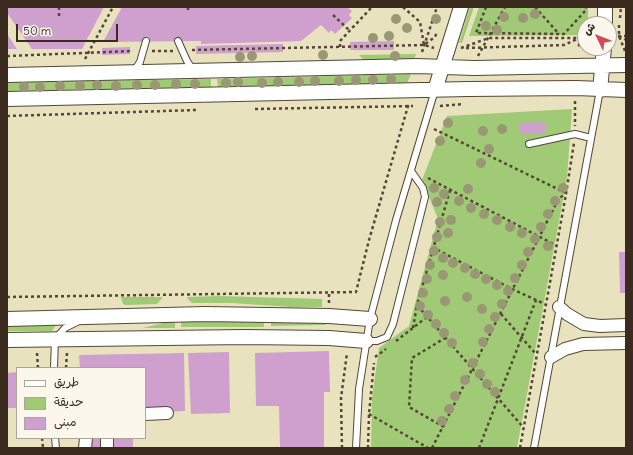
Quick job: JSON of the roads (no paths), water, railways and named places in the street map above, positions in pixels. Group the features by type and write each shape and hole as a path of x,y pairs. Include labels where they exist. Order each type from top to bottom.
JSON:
{"street":[{"path":"435,90 461,7"},
{"path":"600,90 603,56"},
{"path":"7,75 626,65"},
{"path":"7,99 435,90 626,90"},
{"path":"559,307 567,314 584,324 600,326 626,325"},
{"path":"7,319 204,314 287,315 370,319"},
{"path":"7,340 329,338 366,341"},
{"path":"551,357 565,349 583,344 626,344"},
{"path":"146,414 166,413"}],"lane":[{"path":"133,72 145,51 146,41"},
{"path":"178,41 181,50 194,71"},
{"path":"356,448 359,389 370,319 435,90"},
{"path":"534,448 600,90"},
{"path":"528,144 575,134 591,138"},
{"path":"366,341 377,341 387,337 395,317 425,197 423,188 411,171"},
{"path":"54,367 55,339 72,323 96,317"}]}
